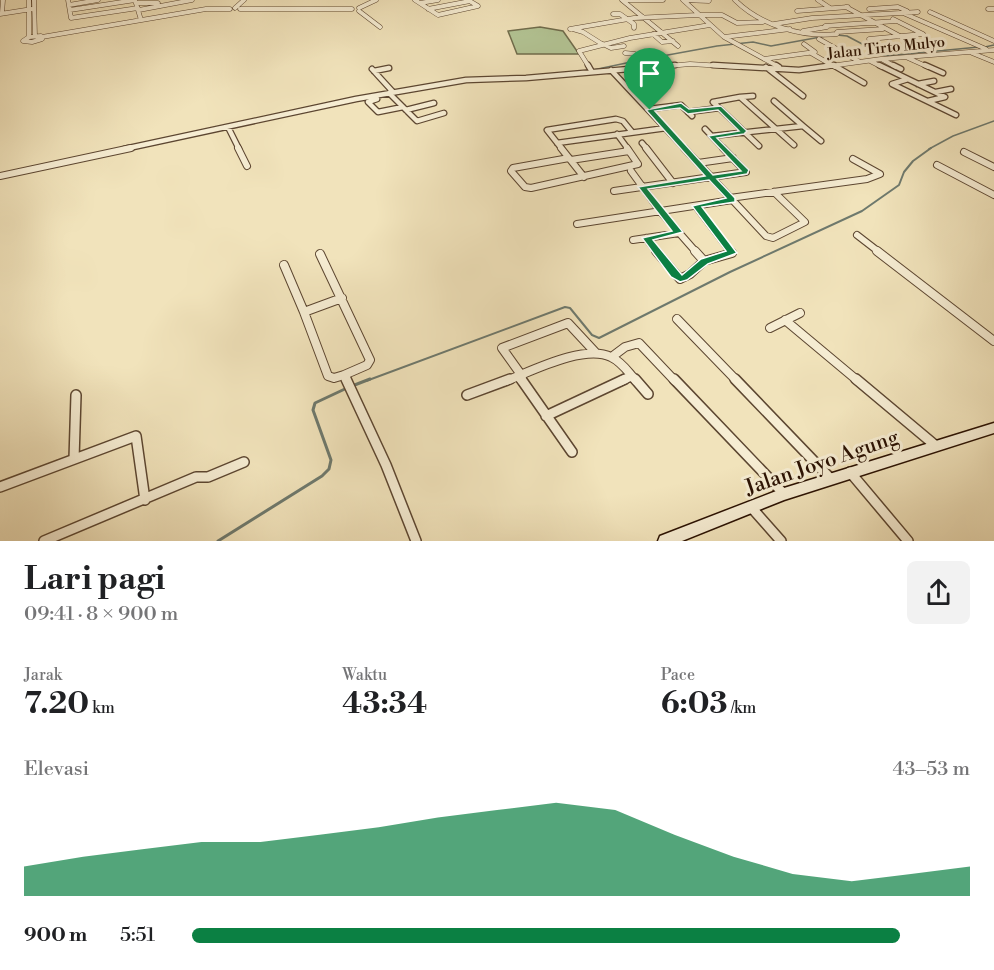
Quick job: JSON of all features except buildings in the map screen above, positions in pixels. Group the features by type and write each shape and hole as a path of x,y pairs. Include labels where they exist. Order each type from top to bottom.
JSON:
{"main road":[{"name":"Jalan Joyo Agung","path":"665,541 784,494 994,428"}],"street":[{"path":"3,0 1,14 31,11"},
{"path":"29,0 35,36"},
{"path":"29,37 34,0"},
{"path":"98,0 68,2 70,17 137,5"},
{"path":"70,10 178,3 192,0"},
{"path":"42,37 35,41 23,41 29,37 42,37 206,9 359,9 376,0"},
{"path":"415,0 428,9 439,15 477,7 469,1 428,9"},
{"path":"420,3 438,0"},
{"path":"622,0 663,0"},
{"path":"622,0 678,46"},
{"path":"683,0 709,1"},
{"path":"683,0 724,37 780,68"},
{"path":"818,0 830,8"},
{"path":"837,32 797,11 852,7 842,0"},
{"path":"236,9 243,1"},
{"path":"736,1 746,11 764,22"},
{"path":"736,1 743,1"},
{"path":"874,4 882,8"},
{"path":"137,5 143,19"},
{"path":"846,7 930,53"},
{"path":"869,9 898,7 908,12"},
{"path":"359,9 380,27"},
{"path":"988,9 994,9"},
{"path":"901,12 994,56"},
{"path":"774,24 858,15 918,12"},
{"path":"930,12 994,41"},
{"path":"869,39 923,34 882,13"},
{"path":"613,14 620,14 634,24 634,28"},
{"path":"608,38 625,46 611,48 584,32 570,29 627,19 721,14 737,23 764,22 820,36 837,32 884,29"},
{"path":"801,31 896,21"},
{"path":"592,72 579,51 661,32 710,26"},
{"path":"724,37 791,29"},
{"path":"653,34 663,42 673,41"},
{"path":"819,39 860,62"},
{"path":"764,58 815,52 804,44"},
{"name":"Jalan Tirto Mulyo","path":"0,176 391,93 466,80 526,78 650,66 702,64 799,70 930,53 994,50"},
{"path":"970,51 994,62"},
{"path":"626,53 635,54 650,66"},
{"path":"811,53 864,83"},
{"path":"695,56 702,64"},
{"path":"906,57 944,73 918,84"},
{"path":"881,59 901,69"},
{"path":"870,61 945,97 928,101"},
{"path":"389,68 373,70 405,109 418,121 444,113"},
{"path":"766,68 803,96"},
{"path":"611,70 766,236 773,238 805,222 774,192"},
{"path":"908,79 892,84 956,115"},
{"path":"936,92 951,89"},
{"path":"391,93 368,102 381,112 434,103"},
{"path":"753,96 714,101 759,146"},
{"path":"740,97 794,145"},
{"path":"673,98 690,114 719,108"},
{"path":"774,101 821,141"},
{"path":"650,110 681,105"},
{"path":"584,177 547,130 620,119 632,132"},
{"path":"712,136 803,126"},
{"path":"228,127 247,166"},
{"path":"557,144 666,128"},
{"path":"614,191 746,172 705,129"},
{"path":"617,134 630,151 638,165 528,188 511,171 513,168 630,151"},
{"path":"642,143 673,183"},
{"path":"964,152 994,166"},
{"path":"698,163 733,158"},
{"path":"577,224 869,179 880,174 853,159"},
{"path":"938,165 994,195"},
{"path":"631,171 660,211 704,261"},
{"path":"646,238 680,279 690,274 704,261 733,251 696,206"},
{"path":"633,240 679,232"},
{"path":"857,235 994,341"},
{"path":"320,254 370,360 348,383"},
{"path":"284,265 328,376 348,383 386,465 416,541"},
{"path":"304,312 342,298"},
{"path":"770,328 800,312"},
{"path":"677,319 831,479"},
{"path":"785,320 936,446"},
{"path":"572,452 502,348 568,323 595,352"},
{"path":"613,356 625,347 639,343 784,494"},
{"path":"467,395 580,354 595,352 613,356 648,394"},
{"path":"546,416 632,376"},
{"path":"74,459 75,395"},
{"path":"0,487 136,436 145,500"},
{"path":"44,541 196,477 208,477 244,462"},
{"path":"850,472 908,541"},
{"path":"751,507 781,541"}],"green space":[{"path":"540,27 563,31 579,54 517,54 508,31"}],"waterway":[{"path":"837,35 847,36 885,56 979,47"},
{"path":"646,59 717,46 753,42 771,46 826,36"},
{"path":"985,47 994,45"},
{"path":"593,70 631,62"},
{"path":"929,149 953,136 994,121"},
{"path":"366,381 565,307 570,308 592,335 599,338 730,272 862,211 899,185 904,172 913,161 931,148"},
{"path":"352,386 370,379"},
{"path":"218,541 322,476 329,469 331,460 313,410 315,403 347,388"}],"route":[{"path":"650,110 681,105 688,112 719,108 744,132 712,136 746,172 744,173 711,177 642,187 679,232 646,238 680,279 704,261 732,253 733,251 696,206 732,200 711,177 698,163 650,110"}]}
